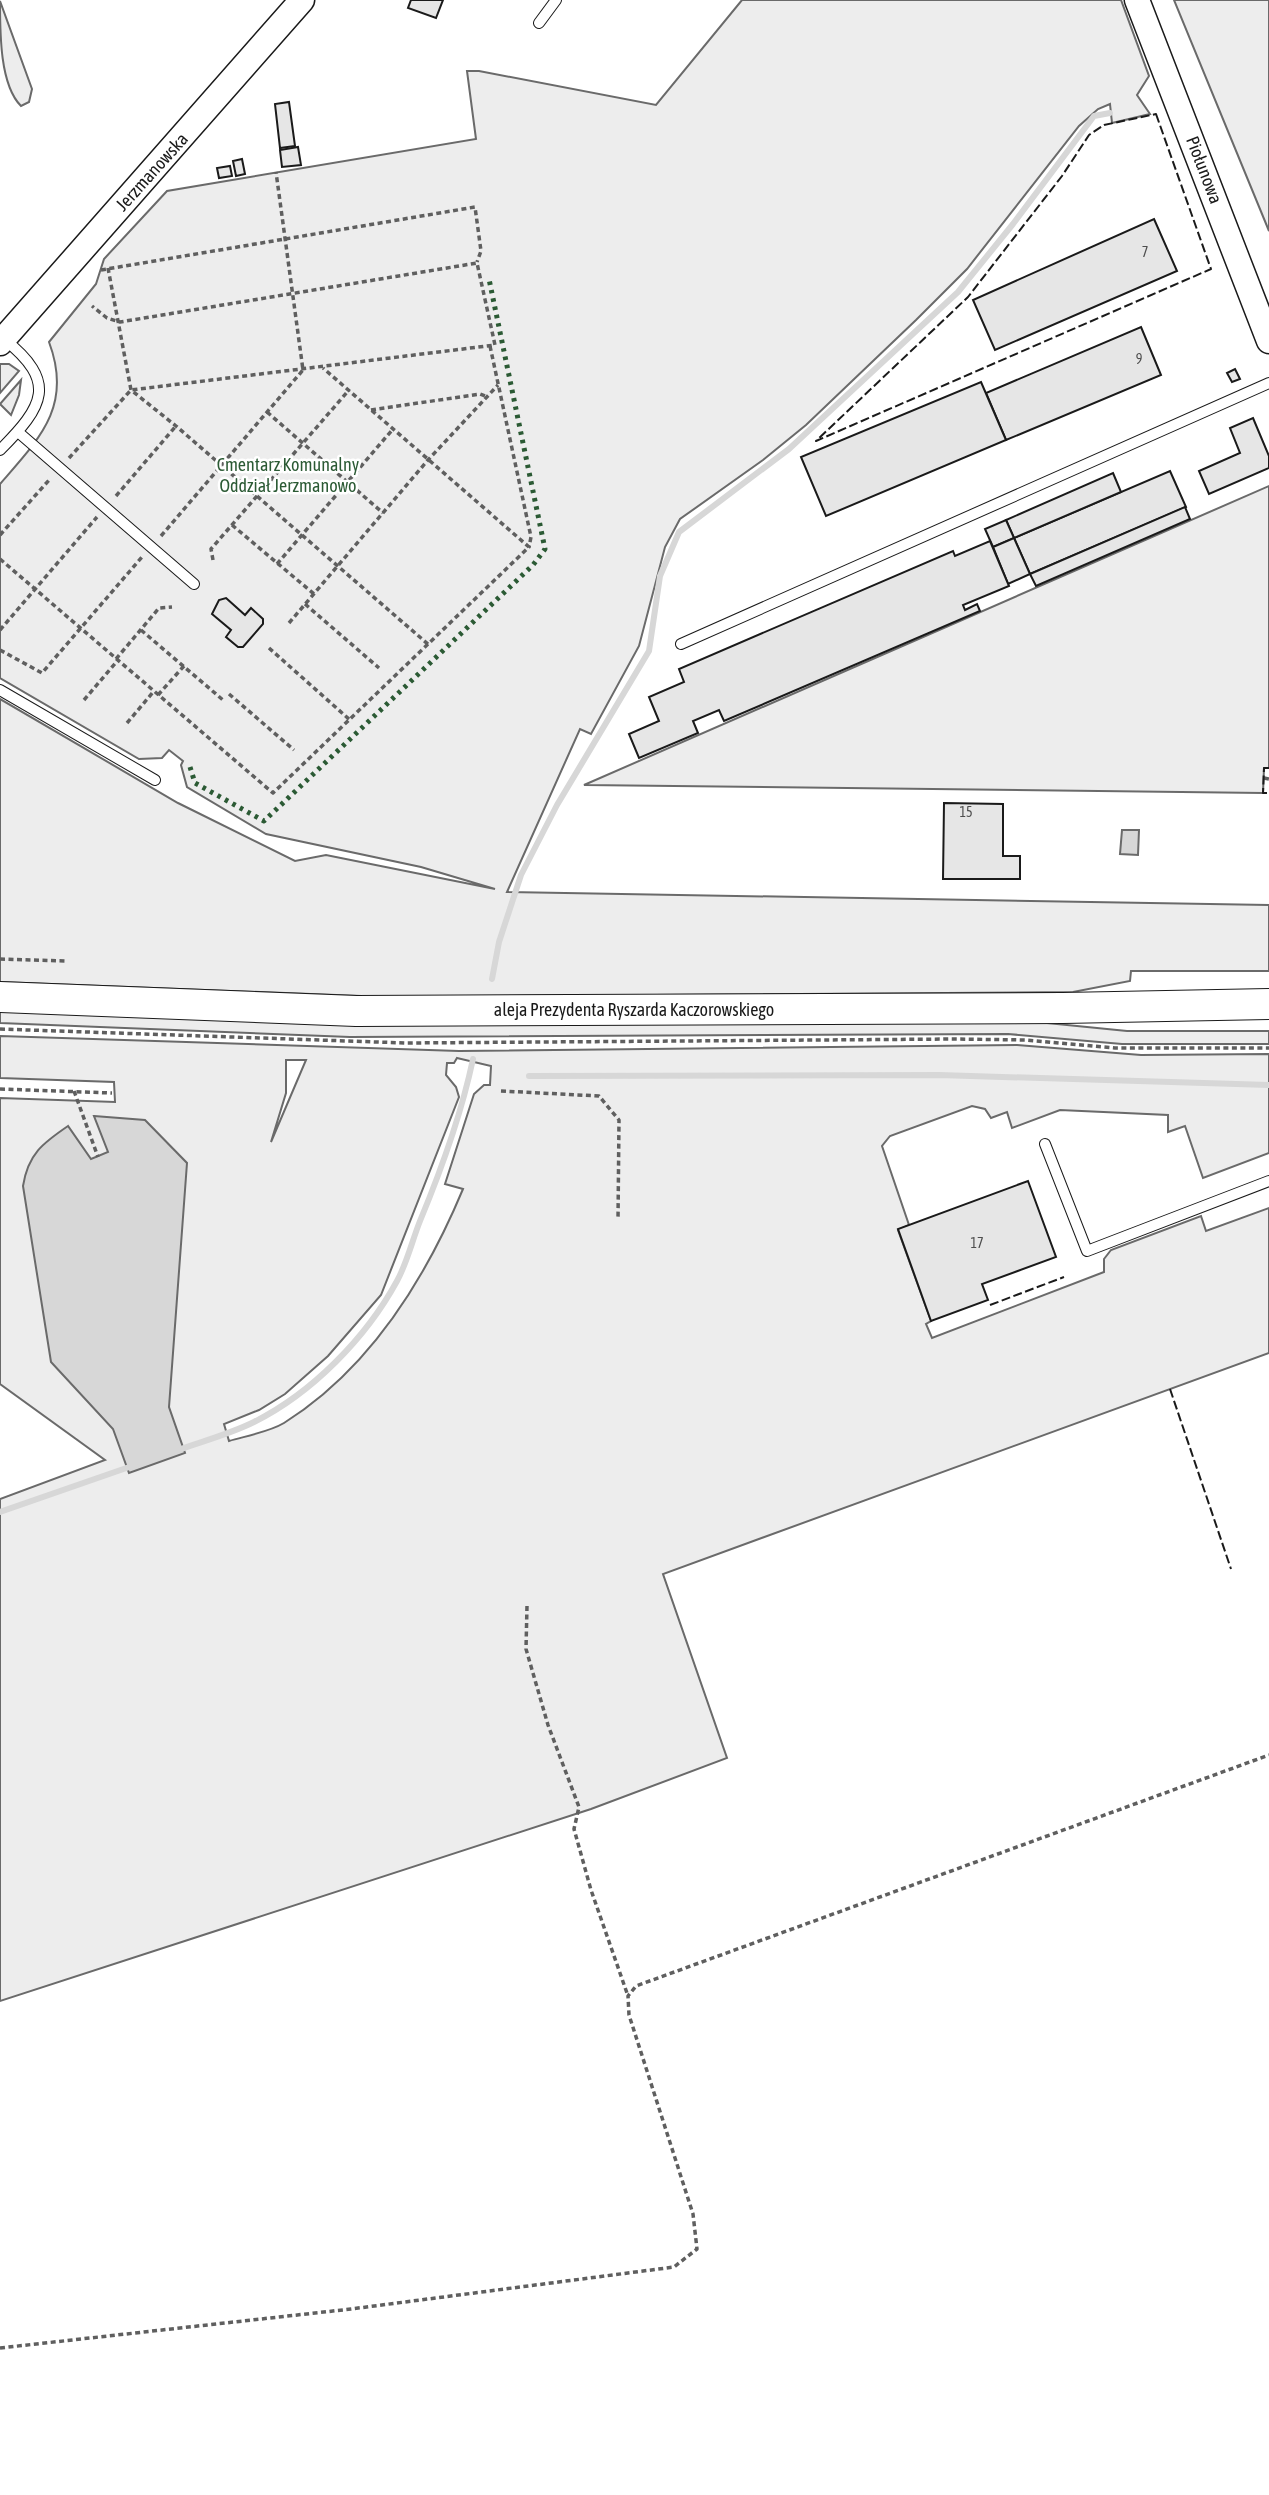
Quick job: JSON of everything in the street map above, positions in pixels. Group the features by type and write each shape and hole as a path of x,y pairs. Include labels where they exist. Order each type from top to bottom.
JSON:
{"main road":[{"name":"aleja Prezydenta Ryszarda Kaczorowskiego","path":"0,997 356,1011 1063,1009 1269,1004"}],"street":[{"name":"Jerzmanowska","path":"2,341 302,0"},
{"name":"Piołunowa","path":"1137,0 1269,341"}],"lane":[{"path":"539,23 556,0"},
{"path":"0,450 18,432 36,407 39,385 34,366 2,341"},
{"path":"681,644 1269,383"},
{"path":"18,432 194,584"},
{"path":"0,690 155,780"},
{"path":"1045,1144 1087,1251 1269,1181"}],"path":[{"path":"0,650 42,673 303,370 276,172"},
{"path":"0,535 131,390 495,345 477,262 481,251 474,207 101,270"},
{"path":"93,306 107,318 120,322 477,262"},
{"path":"108,268 131,390 222,465 429,645"},
{"path":"0,559 273,793 529,547 531,537 490,346"},
{"path":"322,367 529,547"},
{"path":"289,623 428,460 498,385"},
{"path":"213,559 211,549 349,390"},
{"path":"371,410 480,394 485,396"},
{"path":"267,412 383,513"},
{"path":"0,630 176,426"},
{"path":"277,564 393,429"},
{"path":"232,525 314,594"},
{"path":"305,604 379,667"},
{"path":"84,700 159,608 172,607"},
{"path":"141,630 223,700"},
{"path":"269,648 350,720"},
{"path":"127,723 184,666"},
{"path":"229,694 293,750"},
{"path":"0,959 66,961"},
{"path":"0,1029 406,1043 956,1039 1026,1040 1115,1048 1269,1048"},
{"path":"0,1089 112,1093"},
{"path":"74,1091 98,1157"},
{"path":"502,1091 599,1096 619,1120 618,1220"},
{"path":"0,2348 351,2309 674,2267 697,2249 693,2214 629,2015 628,1996 591,1890 574,1829 579,1807 548,1726 526,1649 527,1606"},
{"path":"628,1996 636,1986 654,1977 1269,1755"}],"green space":[{"name":"Cmentarz Komunalny Oddział Jerzmanowo","path":"742,0 1121,0 1149,76 1137,95 1150,114 1112,123 1110,104 1098,109 1079,126 967,269 916,320 806,425 763,460 680,519 665,547 639,646 591,734 580,729 507,892 1269,905 1269,971 1131,971 1130,981 1073,992 387,997 0,982 0,699 178,803 295,861 326,855 495,889 421,867 266,834 187,787 181,765 183,761 169,750 162,758 139,759 0,678 0,484 28,451 48,420 55,403 57,385 49,342 96,284 104,259 167,191 476,139 467,71 479,71 656,105"},
{"path":"1174,0 1269,0 1269,231"},
{"path":"0,1 32,89 29,102 21,106 14,97 5,72"},
{"path":"0,364 9,364 19,371 0,393"},
{"path":"21,380 19,395 11,415 0,404"},
{"path":"1269,486 1269,768 1264,768 1263,793 584,785"},
{"path":"0,1010 1047,1023 1127,1031 1269,1031 1269,1044 1122,1044 1008,1034 350,1037 0,1023"},
{"path":"0,1036 459,1051 1017,1045 1141,1055 1269,1054 1269,1153 1203,1178 1185,1126 1168,1132 1168,1115 1060,1110 1012,1128 1007,1112 991,1118 985,1109 972,1106 890,1136 882,1146 909,1225 898,1230 931,1321 926,1324 932,1338 1104,1272 1104,1259 1111,1250 1201,1216 1206,1231 1269,1208 1269,1353 663,1574 727,1758 591,1809 0,2001 0,1499 105,1460 0,1384 0,1098 115,1102 114,1082 0,1078","holes":["457,1058 491,1066 490,1085 484,1085 474,1094 445,1184 463,1189 412,1289 368,1349 315,1401 278,1426 229,1441 224,1424 259,1410 285,1394 328,1356 381,1295 459,1097 456,1087 446,1075 447,1063 454,1063","286,1060 306,1060 271,1142 286,1093"]}],"shaded area":[{"path":"1122,830 1139,830 1138,855 1120,854"},
{"path":"94,1116 145,1120 187,1163 169,1407 185,1453 129,1473 113,1429 51,1362 23,1186 25,1175 38,1150 68,1126 91,1159 108,1152"}],"building":[{"path":"411,0 443,0 436,18 408,8"},
{"path":"289,102 295,146 280,148 275,104"},
{"path":"298,147 301,165 282,167 280,150"},
{"path":"242,159 245,174 236,176 233,161"},
{"path":"230,166 232,176 219,178 217,168"},
{"path":"1154,219 1177,271 995,350 973,300"},
{"path":"1141,327 1161,375 1006,440 986,393"},
{"path":"1235,369 1240,379 1232,382 1227,373"},
{"path":"981,382 1006,440 826,516 801,457"},
{"path":"1253,418 1269,456 1269,468 1209,494 1199,471 1240,453 1230,428"},
{"path":"1170,471 1186,507 1030,574 1014,538"},
{"path":"1113,473 1121,492 1014,538 1006,520"},
{"path":"1185,507 1190,519 1036,586 1030,574"},
{"path":"1006,520 1014,538 993,547 985,529"},
{"path":"1014,538 1030,574 1008,584 993,547"},
{"path":"990,541 1009,586 963,605 965,610 977,604 980,611 724,721 719,710 693,721 698,733 639,758 629,734 659,721 649,697 684,682 679,669 953,551 955,556"},
{"path":"226,598 245,615 251,608 263,619 263,624 243,647 238,647 226,637 231,630 212,614 219,600"},
{"path":"944,803 1003,804 1003,856 1020,856 1020,879 943,879"},
{"path":"1028,1181 1056,1257 982,1284 988,1300 931,1321 898,1229"}],"waterway":[{"path":"492,979 499,942 521,875 557,805 649,651 660,576 679,532 789,449 958,292 1094,116 1110,113"},
{"path":"178,1450 236,1430 276,1410 317,1380 370,1323 404,1267 450,1142 473,1059"},
{"path":"529,1076 939,1075 1269,1085"},
{"path":"0,1512 135,1465"}],"hedge":[{"path":"190,767 195,783 264,821 533,565 545,549 489,279"}],"fence":[{"path":"1156,114 1211,269 816,441 968,297 1062,176 1089,135 1104,125 1156,114"},
{"path":"1269,768 1264,768 1263,793 1269,793"},
{"path":"990,1305 1064,1277"},
{"path":"1170,1389 1231,1569"}]}
